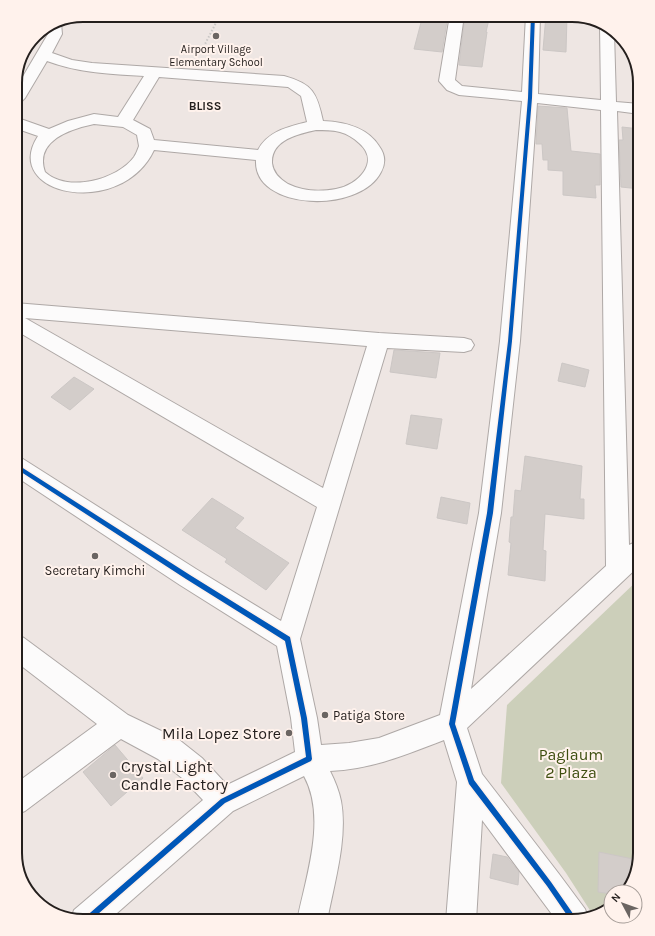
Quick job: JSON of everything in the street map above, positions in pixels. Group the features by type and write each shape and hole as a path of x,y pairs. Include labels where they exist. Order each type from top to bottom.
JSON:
{"street":[{"path":"456,22 447,81 452,87 459,90 633,109"},
{"path":"534,22 530,98 510,341 490,505 452,724 471,782 549,884 570,914"},
{"path":"22,92 44,55 55,34 55,29"},
{"path":"607,33 618,571"},
{"path":"44,55 69,64 92,68 284,80 295,83 309,94 316,125"},
{"path":"123,122 154,73"},
{"path":"94,119 110,119 123,122 135,126 143,131 148,138 149,145 145,156 135,168 121,177 103,184 84,188 65,188 47,182 36,172 33,159 38,146 50,135 63,127 94,119"},
{"path":"22,125 50,135"},
{"path":"316,125 334,126 350,130 364,138 373,148 377,159 375,170 367,181 353,189 336,195 317,196 298,194 282,187 270,178 264,167 264,156 270,144 281,135 298,128 316,125"},
{"path":"149,145 264,156"},
{"path":"22,311 379,340 464,345"},
{"path":"22,325 330,503"},
{"path":"313,914 328,830 328,800 319,776 309,759 304,718 288,639 379,340"},
{"path":"22,469 288,639"},
{"path":"93,914 222,801 309,759 349,757 379,751 452,724 633,557"},
{"path":"22,655 118,724 168,749 192,768 222,801"},
{"path":"22,796 118,724"},
{"path":"462,914 471,782"}],"path":[{"path":"202,50 216,22"}],"green space":[{"name":"Paglaum 2 Plaza","path":"633,585 633,853 631,869 624,884 603,884 603,905 590,911 566,873 501,783 507,705"}],"building":[{"path":"421,22 447,22 442,52 414,49"},
{"path":"464,22 488,22 482,67 459,65"},
{"path":"545,22 567,22 566,52 543,50"},
{"path":"538,106 567,108 571,151 600,154 600,185 595,185 596,198 563,195 563,171 548,170 548,160 543,160 542,144 536,144"},
{"path":"622,127 633,128 633,188 621,187 619,140 623,140"},
{"path":"394,350 440,353 436,378 390,372"},
{"path":"562,363 589,370 585,387 558,381"},
{"path":"74,377 94,389 70,410 51,397"},
{"path":"411,415 442,419 437,449 406,444"},
{"path":"525,456 582,466 580,499 584,499 584,519 545,514 543,550 546,551 545,581 508,575 511,543 509,542 511,517 513,517 515,490 521,491"},
{"path":"441,497 470,503 467,524 437,518"},
{"path":"212,498 244,518 235,528 289,563 266,590 225,562 227,559 182,530"},
{"name":"Crystal Light Candle Factory","path":"115,745 143,778 111,806 83,772"},
{"path":"599,852 632,859 631,869 624,884 603,884 603,893 598,892"},
{"path":"493,854 507,857 519,872 518,885 490,878"}],"cycle path":[{"path":"533,22 530,98 510,341 490,513 452,724 471,782 549,884 570,914"},
{"path":"22,470 188,577 288,639 304,718 309,759 223,801 93,914"}],"place":[{"name":"Airport Village Elementary School","path":"216,36"},
{"name":"Secretary Kimchi","path":"95,556"},
{"name":"Patiga Store","path":"325,715"},
{"name":"Mila Lopez Store","path":"289,733"},
{"name":"Crystal Light Candle Factory","path":"113,775"}],"district":[{"name":"BLISS","path":"205,106"}]}
